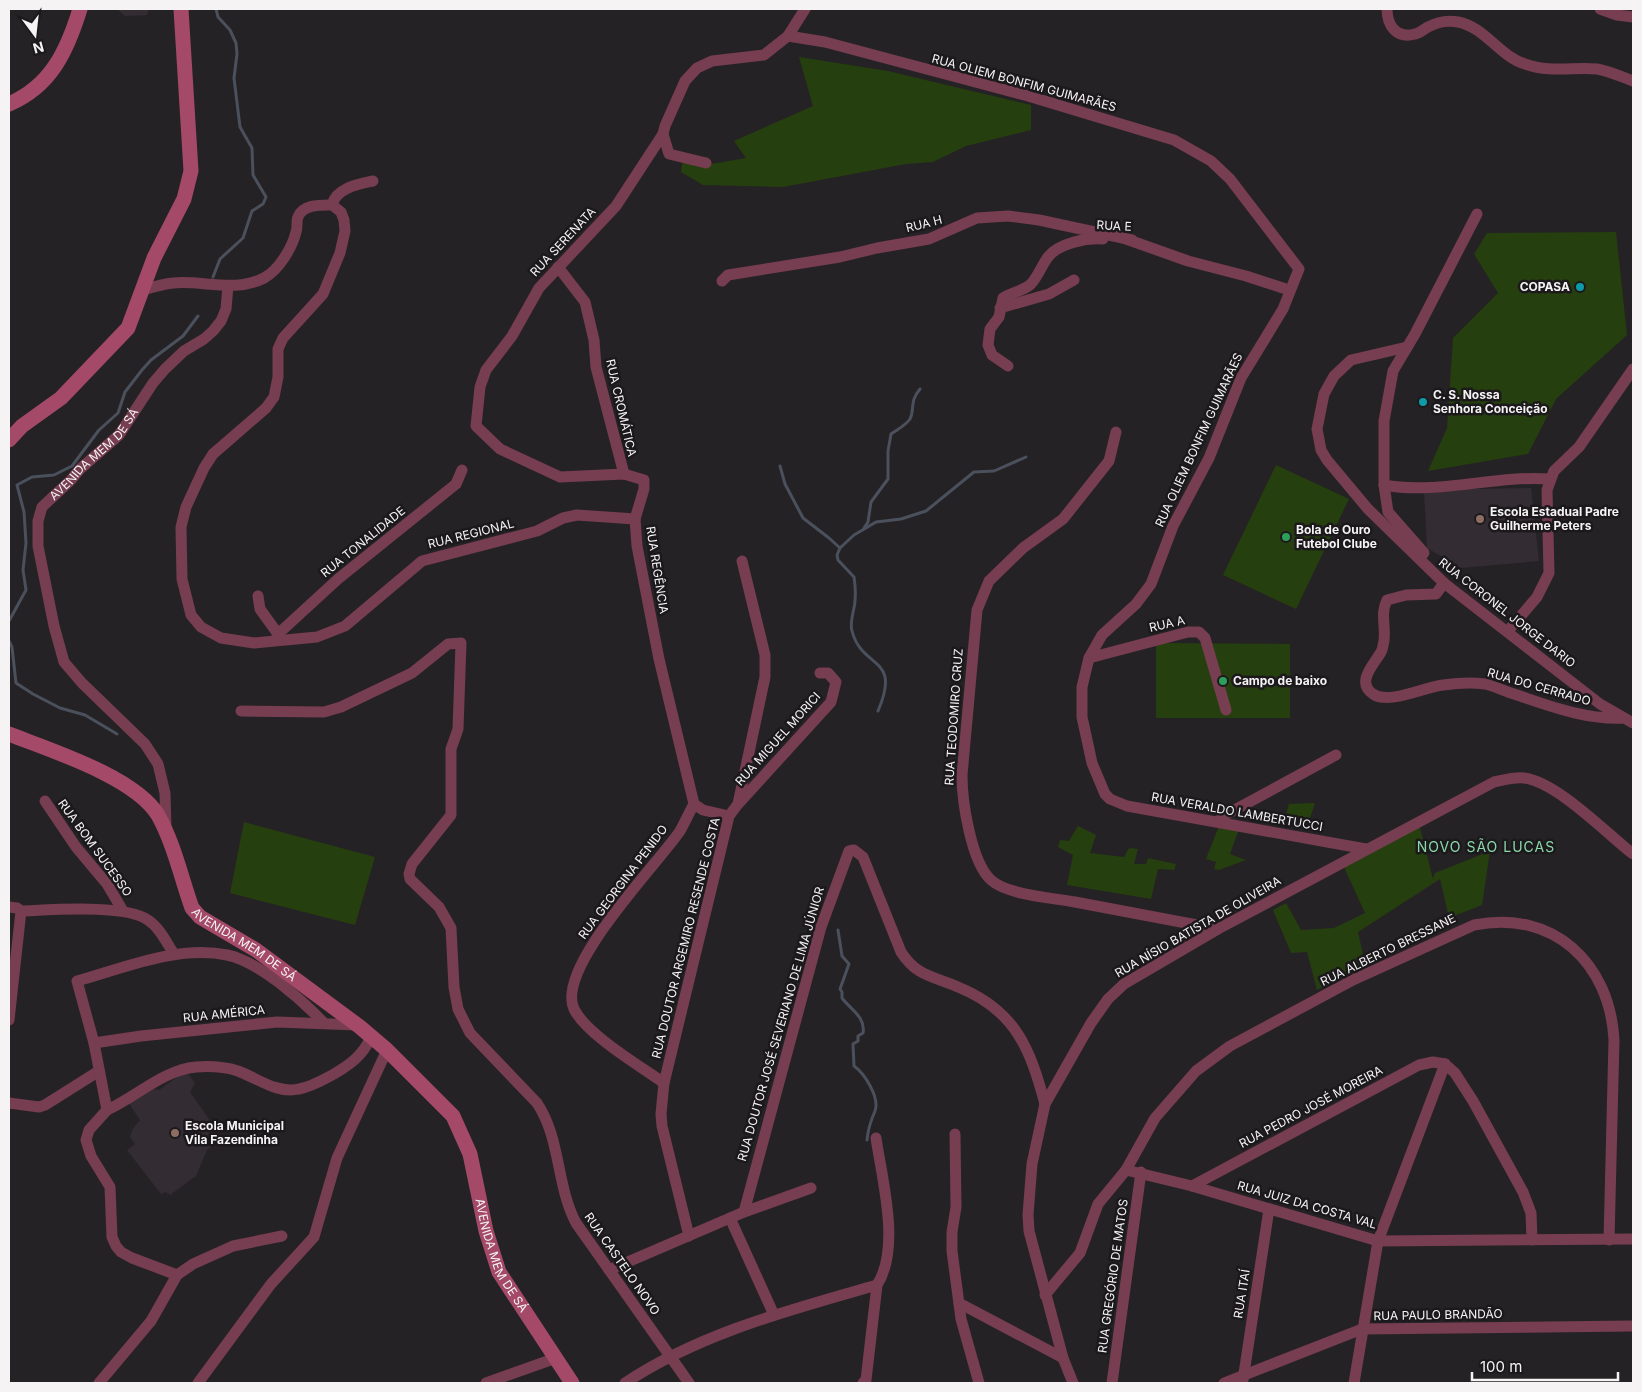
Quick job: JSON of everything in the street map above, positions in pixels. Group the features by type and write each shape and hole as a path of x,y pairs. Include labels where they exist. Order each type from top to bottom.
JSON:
{"street":[{"path":"9,104 23,98 50,74 62,59 80,9"},
{"path":"170,9 187,171"},
{"path":"9,440 22,426 61,398 128,328 154,258 168,234 184,199 187,171 180,9"},
{"name":"RUA SERENATA","path":"486,370 512,336 539,288 616,206 663,134 685,82 697,68 712,61 764,55 788,36 805,9"},
{"path":"1387,9 1387,19 1393,30 1401,35 1416,34 1429,26 1447,21 1460,22 1480,31 1498,48 1523,64 1547,70 1599,70 1633,81"},
{"path":"1600,9 1617,15 1633,17"},
{"name":"RUA OLIEM BONFIM GUIMARÃES","path":"788,36 825,42 1022,94 1174,140 1211,161 1230,179 1299,270 1289,290 1283,309 1241,378 1209,458 1173,526 1151,584 1136,604 1102,635 1089,658 1082,687 1082,717 1092,764 1105,794"},
{"path":"663,134 669,154 706,163"},
{"path":"143,290 173,283 228,286 264,278 276,269 291,244 298,226 298,217 306,209 315,205 332,205 333,200 343,191 373,181"},
{"name":"RUA REGIONAL","path":"332,205 341,212 344,220 345,231 340,253 323,294 283,338 278,349 278,378 274,397 266,408 213,454 190,494 181,527 181,556 186,599 191,614 201,627 221,638 254,643 277,638 317,637 345,626 422,561 538,531 563,518 577,515 635,519"},
{"path":"1424,553 1388,512 1384,485 1384,421 1393,371 1477,214"},
{"name":"RUA H","path":"722,280 728,275 840,258 877,248 929,238 977,218 1008,216 1039,220 1132,240"},
{"name":"RUA E","path":"1008,366 992,355 988,345 990,329 999,317 1004,298 1012,292 1030,286 1049,256 1062,248 1089,238 1132,240 1188,261 1246,276 1289,290"},
{"name":"RUA CROMÁTICA","path":"558,267 585,302 594,340 596,368 624,474"},
{"path":"1000,308 1049,294 1074,280"},
{"name":"AVENIDA MEM DE SÁ","path":"228,286 226,309 221,321 213,331 204,340 184,351 165,369 153,383 119,435 80,469 42,507 38,521 38,546 64,662 82,683 146,744 158,764 165,793 166,832 192,908 200,917 256,950 357,1025 387,1050 453,1116 470,1154 486,1231 499,1272 572,1383"},
{"name":"RUA CORONEL JORGE DARIO","path":"1407,347 1352,360 1334,376 1324,394 1317,429 1319,441 1327,460 1368,509 1444,583 1600,704 1630,721"},
{"path":"1508,631 1537,597 1549,573 1547,490 1550,479 1554,471 1578,447 1633,369"},
{"name":"RUA REGÊNCIA","path":"486,370 480,387 476,426 500,450 560,477 624,474 644,480 644,489 635,519 639,555 654,636 694,804"},
{"name":"RUA TEODOMIRO CRUZ","path":"1116,432 1109,461 1063,519 1023,548 989,581 977,610 962,775 962,800 971,838 990,880 1000,885 1048,897 1218,930"},
{"name":"RUA TONALIDADE","path":"277,638 338,579 456,484 462,470"},
{"path":"1384,485 1407,489 1522,477 1550,479"},
{"name":"RUA DOUTOR ARGEMIRO RESENDE COSTA","path":"688,1236 660,1114 664,1083 729,816 738,804 764,677 765,655 742,561"},
{"name":"RUA DO CERRADO","path":"1444,583 1436,594 1397,597 1388,600 1383,609 1384,638 1382,652 1367,670 1367,684 1372,694 1383,698 1394,698 1424,688 1443,685 1487,684 1580,716 1630,721"},
{"path":"258,596 260,609 277,638"},
{"name":"RUA A","path":"1089,658 1188,632 1199,632 1205,638 1226,710"},
{"name":"RUA CASTELO NOVO","path":"241,711 314,712 341,707 412,673 448,644 455,641 461,643 463,648 459,722 451,749 451,815 410,870 410,879 439,907 451,928 454,987 462,1020 470,1033 537,1103 545,1115 552,1134 571,1212 609,1270 689,1383"},
{"name":"RUA MIGUEL MORICI","path":"738,804 831,702 836,682 828,673 820,673"},
{"path":"9,734 77,761 124,784 156,813 166,832"},
{"path":"1218,821 1227,814 1336,755"},
{"name":"RUA NÍSIO BATISTA DE OLIVEIRA","path":"1073,1383 1063,1358 1029,1231 1028,1215 1032,1164 1046,1104 1087,1029 1108,999 1124,984 1218,930 1494,782 1509,778 1524,778 1537,781 1562,795 1633,854"},
{"name":"RUA VERALDO LAMBERTUCCI","path":"1105,794 1110,799 1127,806 1366,849"},
{"name":"RUA BOM SUCESSO","path":"45,801 76,847 107,884 123,911"},
{"path":"694,804 703,810 729,816"},
{"name":"RUA GEORGINA PENIDO","path":"664,1083 616,1049 581,1020 573,1008 571,998 573,983 589,949 680,831 694,804"},
{"name":"RUA DOUTOR JOSÉ SEVERIANO DE LIMA JÚNIOR","path":"744,1212 821,927 848,851 854,850 863,857 908,963 918,972 959,987 985,1000 1004,1014 1022,1039 1046,1104"},
{"path":"9,907 17,908 21,911 123,911 147,919 159,929 174,954"},
{"path":"9,1020 21,911"},
{"name":"RUA ALBERTO BRESSANE","path":"1045,1294 1080,1253 1098,1204 1126,1170 1155,1118 1172,1096 1196,1071 1230,1046 1353,980 1466,928 1494,921 1513,921 1551,934 1571,945 1597,976 1608,996 1613,1017 1614,1040 1609,1240"},
{"path":"107,1110 94,1043 77,981 174,954 207,953 228,955 248,964 298,996 323,1022"},
{"name":"RUA AMÉRICA","path":"94,1043 141,1036 277,1022 323,1022 345,1026 357,1025"},
{"path":"177,1274 132,1258 120,1252 116,1246 112,1237 110,1187 91,1156 86,1140 89,1130 107,1110 176,1072 195,1067 218,1067 237,1071 277,1088 298,1090 310,1086 351,1064 364,1053 371,1037"},
{"path":"198,1383 271,1284 314,1237 337,1158 387,1050"},
{"name":"RUA PEDRO JOSÉ MOREIRA","path":"1192,1186 1419,1065 1433,1062 1446,1064"},
{"path":"1354,1383 1378,1241 1446,1064 1455,1073 1474,1101 1523,1192 1531,1213 1532,1240"},
{"path":"9,1103 39,1107 45,1105 99,1071"},
{"path":"955,1134 956,1207 952,1251 966,1339 979,1383"},
{"path":"866,1382 877,1285 885,1267 889,1235 876,1138"},
{"name":"RUA JUIZ DA COSTA VAL","path":"1126,1170 1142,1172 1192,1186 1378,1241 1633,1239"},
{"name":"RUA GREGÓRIO DE MATOS","path":"1112,1383 1142,1172"},
{"path":"609,1270 744,1212 811,1188"},
{"name":"RUA ITAÍ","path":"1244,1379 1269,1209"},
{"path":"730,1218 774,1315"},
{"path":"99,1383 151,1321 177,1274 193,1264 233,1246 282,1236"},
{"path":"625,1383 670,1355 774,1315 877,1285"},
{"path":"960,1303 1063,1358"},
{"name":"RUA PAULO BRANDÃO","path":"1224,1383 1244,1379 1362,1329 1633,1326"},
{"path":"486,1383 556,1358"}],"shaded area":[{"path":"117,9 149,9 147,15 125,16"},
{"name":"Escola Estadual Padre Guilherme Peters","path":"1531,488 1539,561 1461,568 1427,548 1424,490"},
{"name":"Escola Municipal Vila Fazendinha","path":"186,1071 195,1083 190,1092 223,1139 207,1150 196,1176 170,1195 166,1192 161,1194 127,1150 135,1144 130,1137 132,1130 140,1120 128,1102 151,1088 159,1090"}],"green space":[{"path":"799,57 888,71 1031,105 1031,130 966,146 933,162 906,164 783,187 703,185 681,172 683,159 708,157 711,164 746,158 734,141 813,106"},
{"path":"1616,232 1627,335 1556,399 1528,454 1428,471 1447,428 1453,338 1498,293 1474,254 1487,233"},
{"name":"Bola de Ouro Futebol Clube","path":"1276,465 1349,499 1296,609 1223,575"},
{"name":"Campo de baixo","path":"1156,643 1290,644 1290,718 1156,718"},
{"path":"1315,803 1308,824 1284,820 1289,804"},
{"path":"244,822 375,857 355,925 230,893"},
{"path":"1419,824 1433,879 1435,873 1490,851 1482,905 1449,918 1440,879 1358,932 1365,964 1317,990 1307,952 1291,953 1273,910 1286,903 1301,930 1334,928 1365,913 1343,865"},
{"path":"1078,826 1096,835 1090,853 1124,857 1129,848 1138,849 1134,864 1146,864 1148,858 1176,864 1174,870 1158,869 1151,899 1067,885 1073,855 1058,847 1060,840 1069,841"},
{"path":"1219,826 1239,829 1230,854 1246,860 1219,870 1214,869 1216,862 1206,859"}],"waterway":[{"path":"213,277 220,259 243,238 252,211 263,204 266,197 253,175 252,148 240,127 234,78 237,54 236,43 230,30 218,17 216,9"},
{"path":"9,621 26,590 23,570 26,543 24,512 17,485 32,477 54,475 72,466 99,430 118,413 125,392 142,370 151,360 183,336 198,316"},
{"path":"864,528 868,522 871,502 888,479 888,451 891,434 904,426 910,419 914,398 920,389"},
{"path":"878,711 884,693 885,680 883,671 857,643 852,631 851,624 855,604 854,577 838,560 837,555 840,548 854,535 876,522 901,519 926,511 974,472 994,471 1026,457"},
{"path":"780,466 785,484 803,518 840,548"},
{"path":"9,641 12,647 16,683 60,708 85,715 117,734"},
{"path":"838,930 842,956 849,964 840,989 842,998 860,1018 863,1027 863,1033 858,1036 858,1041 853,1044 854,1066 870,1086 876,1105 867,1140"}],"place":[{"name":"COPASA","path":"1580,287"},
{"name":"C. S. Nossa Senhora Conceição","path":"1423,402"},
{"name":"Escola Estadual Padre Guilherme Peters","path":"1480,519"},
{"name":"Bola de Ouro Futebol Clube","path":"1286,537"},
{"name":"Campo de baixo","path":"1223,681"},
{"name":"Escola Municipal Vila Fazendinha","path":"175,1133"}],"district":[{"name":"NOVO SÃO LUCAS","path":"1486,847"}]}
